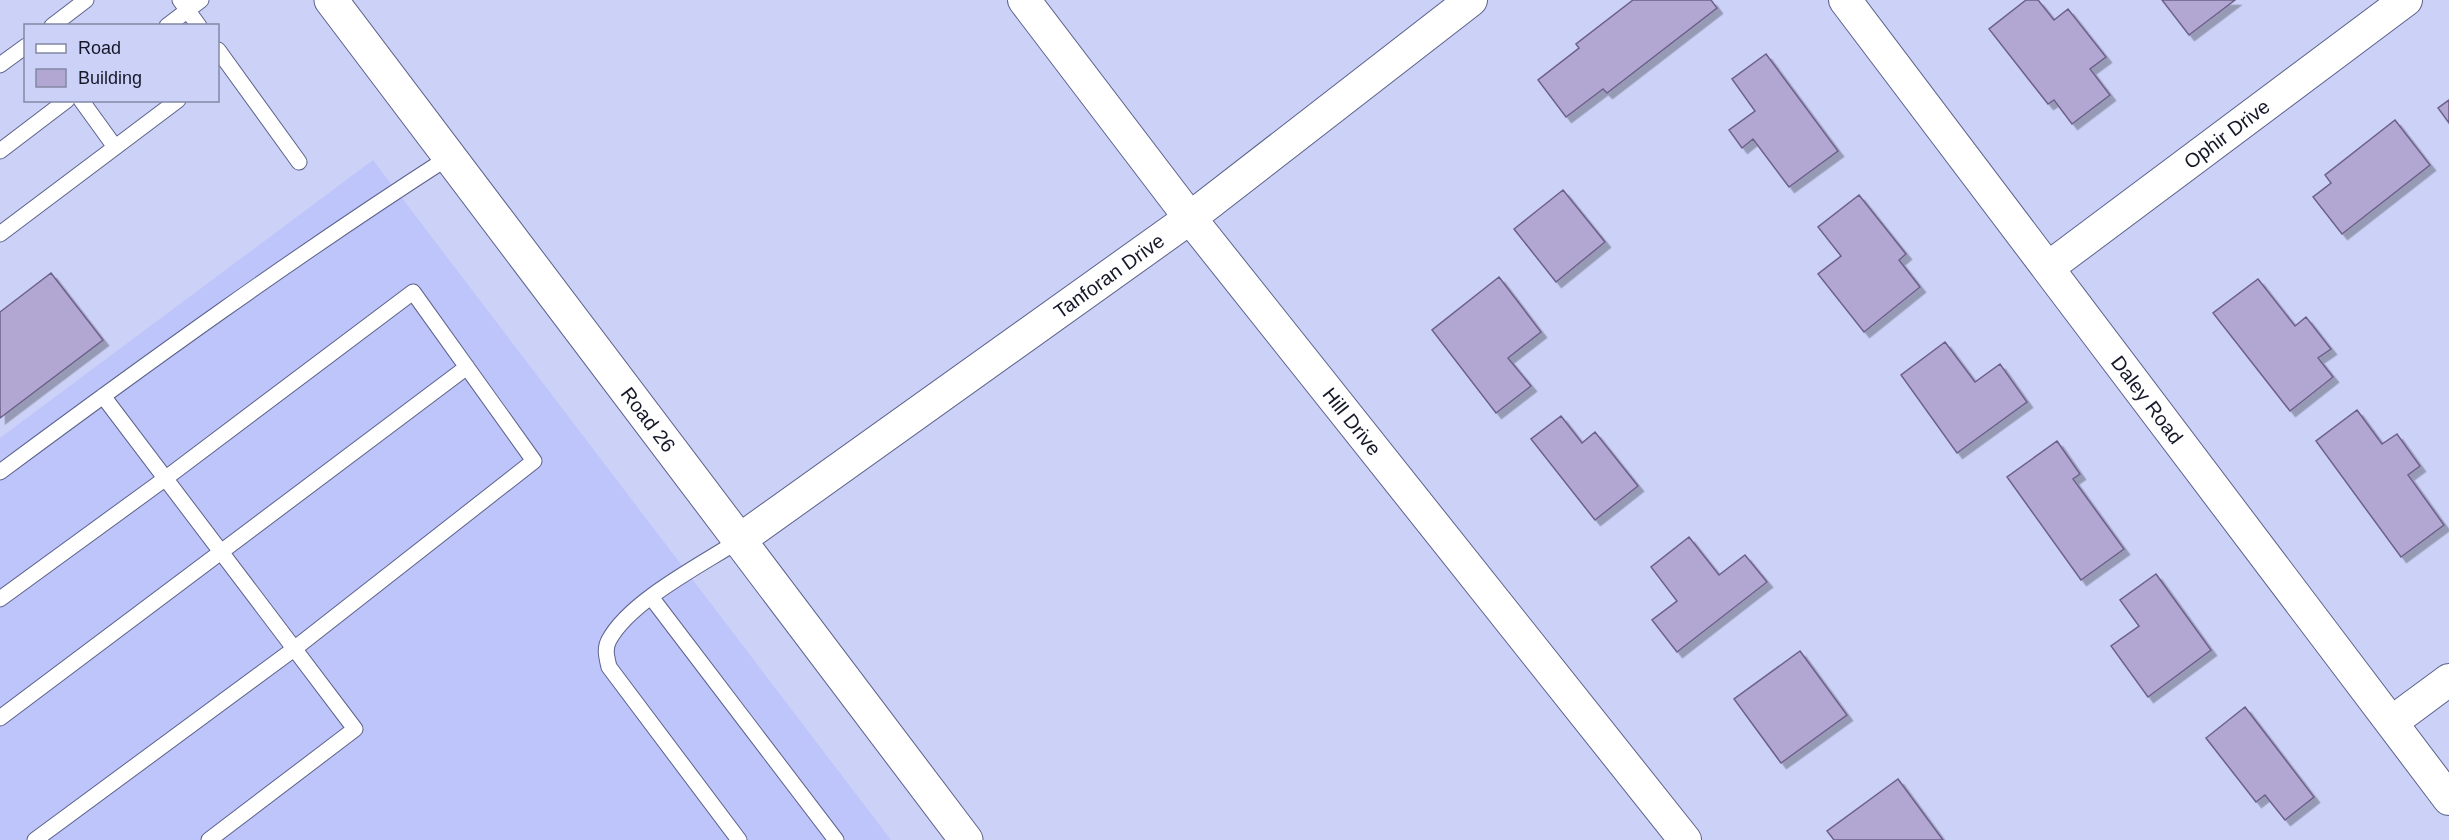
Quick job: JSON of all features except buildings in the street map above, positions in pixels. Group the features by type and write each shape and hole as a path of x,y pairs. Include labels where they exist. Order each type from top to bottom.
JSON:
{"street":[{"name":"Road 26","path":"331,0 966,840"},
{"name":"Hill Drive","path":"1024,0 1190,218 1685,840"},
{"name":"Tanforan Drive","path":"738,541 1190,218 1471,0"},
{"name":"Daley Road","path":"1845,0 2449,799"},
{"name":"Ophir Drive","path":"2049,267 2406,0"},
{"path":"2392,723 2449,680"}],"lane":[{"path":"55,24 86,0"},
{"path":"169,24 184,5 201,0"},
{"path":"184,5 198,24"},
{"path":"0,66 24,48"},
{"path":"222,67 298,162"},
{"path":"0,151 64,102"},
{"path":"82,102 115,147"},
{"path":"0,234 175,102"},
{"path":"0,472 345,224 449,157"},
{"path":"0,599 413,292 534,461 294,649 35,840"},
{"path":"0,718 467,367"},
{"path":"103,396 355,729 209,840"},
{"path":"738,541 636,608 609,641 606,654 609,667 739,840"},
{"path":"651,597 836,840"}],"shaded area":[{"path":"373,160 891,840 0,840 0,438"}]}
